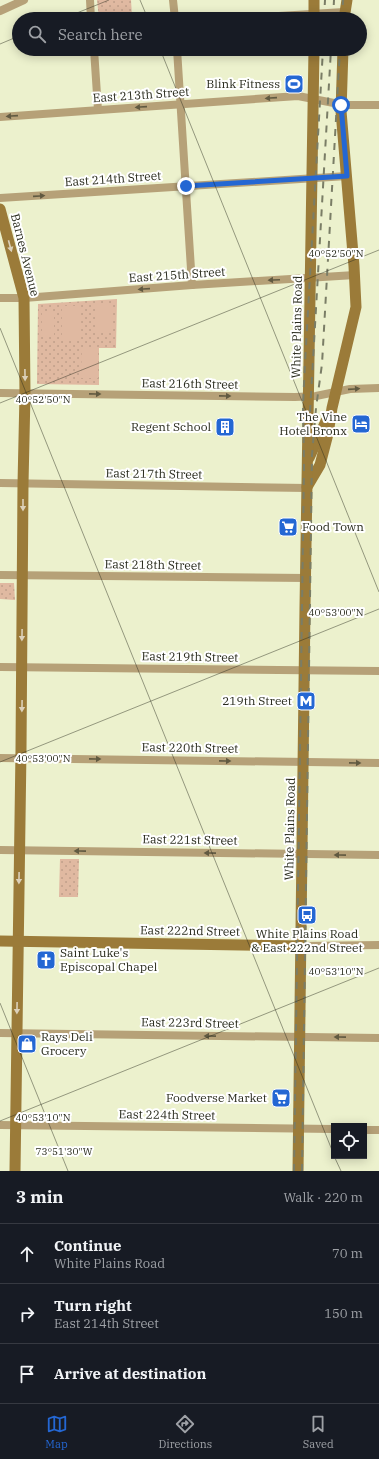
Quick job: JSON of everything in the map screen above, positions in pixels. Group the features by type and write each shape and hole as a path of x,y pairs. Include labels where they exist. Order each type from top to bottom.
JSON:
{"main road":[{"path":"314,0 314,12"},
{"path":"345,12 347,0"},
{"name":"White Plains Road","path":"298,1171 314,56"},
{"name":"White Plains Road","path":"307,488 320,465 356,307 355,275 341,105 343,56"},
{"name":"Barnes Avenue","path":"0,209 2,226 24,298 25,394 15,1171"},
{"name":"White Plains Road","path":"307,462 332,408"},
{"name":"East 222nd Street","path":"0,942 301,946"}],"street":[{"path":"0,11 24,0"},
{"path":"90,0 91,12"},
{"path":"173,0 174,12"},
{"path":"94,56 98,110"},
{"path":"177,56 192,285"},
{"name":"East 213th Street","path":"0,117 300,96 341,105 379,105"},
{"name":"East 214th Street","path":"0,198 347,176"},
{"name":"East 215th Street","path":"0,298 24,298 192,285 355,275"},
{"name":"East 216th Street","path":"0,393 309,396 350,389 379,388"},
{"name":"East 217th Street","path":"0,483 307,488"},
{"name":"East 218th Street","path":"0,575 306,578"},
{"name":"East 219th Street","path":"0,666 379,671"},
{"name":"East 220th Street","path":"0,758 379,763"},
{"name":"East 221st Street","path":"0,850 379,855"},
{"name":"East 222nd Street","path":"301,946 379,945"},
{"name":"East 223rd Street","path":"0,1033 379,1038"},
{"name":"East 224th Street","path":"0,1125 331,1129"},
{"path":"367,1130 379,1130"}],"shaded area":[{"path":"97,0 131,0 132,12 98,12"},
{"path":"117,299 116,348 99,348 99,385 37,384 38,304"},
{"path":"95,303 112,303 112,332 95,332"},
{"path":"62,306 80,306 80,340 62,340"},
{"path":"54,311 54,337 42,337 42,312"},
{"path":"82,349 98,349 98,378 81,378"},
{"path":"0,583 14,583 15,600 0,599"},
{"path":"60,859 79,859 78,897 59,897"}],"railway":[{"path":"324,12 325,0"},
{"path":"333,12 334,0"},
{"path":"342,12 343,0"},
{"path":"294,1171 304,465 303,405 323,56"},
{"path":"310,412 331,56"},
{"path":"302,1171 312,455 322,364 340,56"}],"place":[{"name":"Blink Fitness","path":"294,84"},
{"name":"The Vine Hotel Bronx","path":"361,424"},
{"name":"Regent School","path":"225,427"},
{"name":"Food Town","path":"288,527"},
{"name":"219th Street","path":"306,701"},
{"name":"White Plains Road & East 222nd Street","path":"307,915"},
{"name":"Saint Luke's Episcopal Chapel","path":"46,960"},
{"name":"Rays Deli Grocery","path":"27,1044"},
{"name":"Foodverse Market","path":"281,1098"}],"route":[{"path":"186,186 347,176 341,105"}]}
